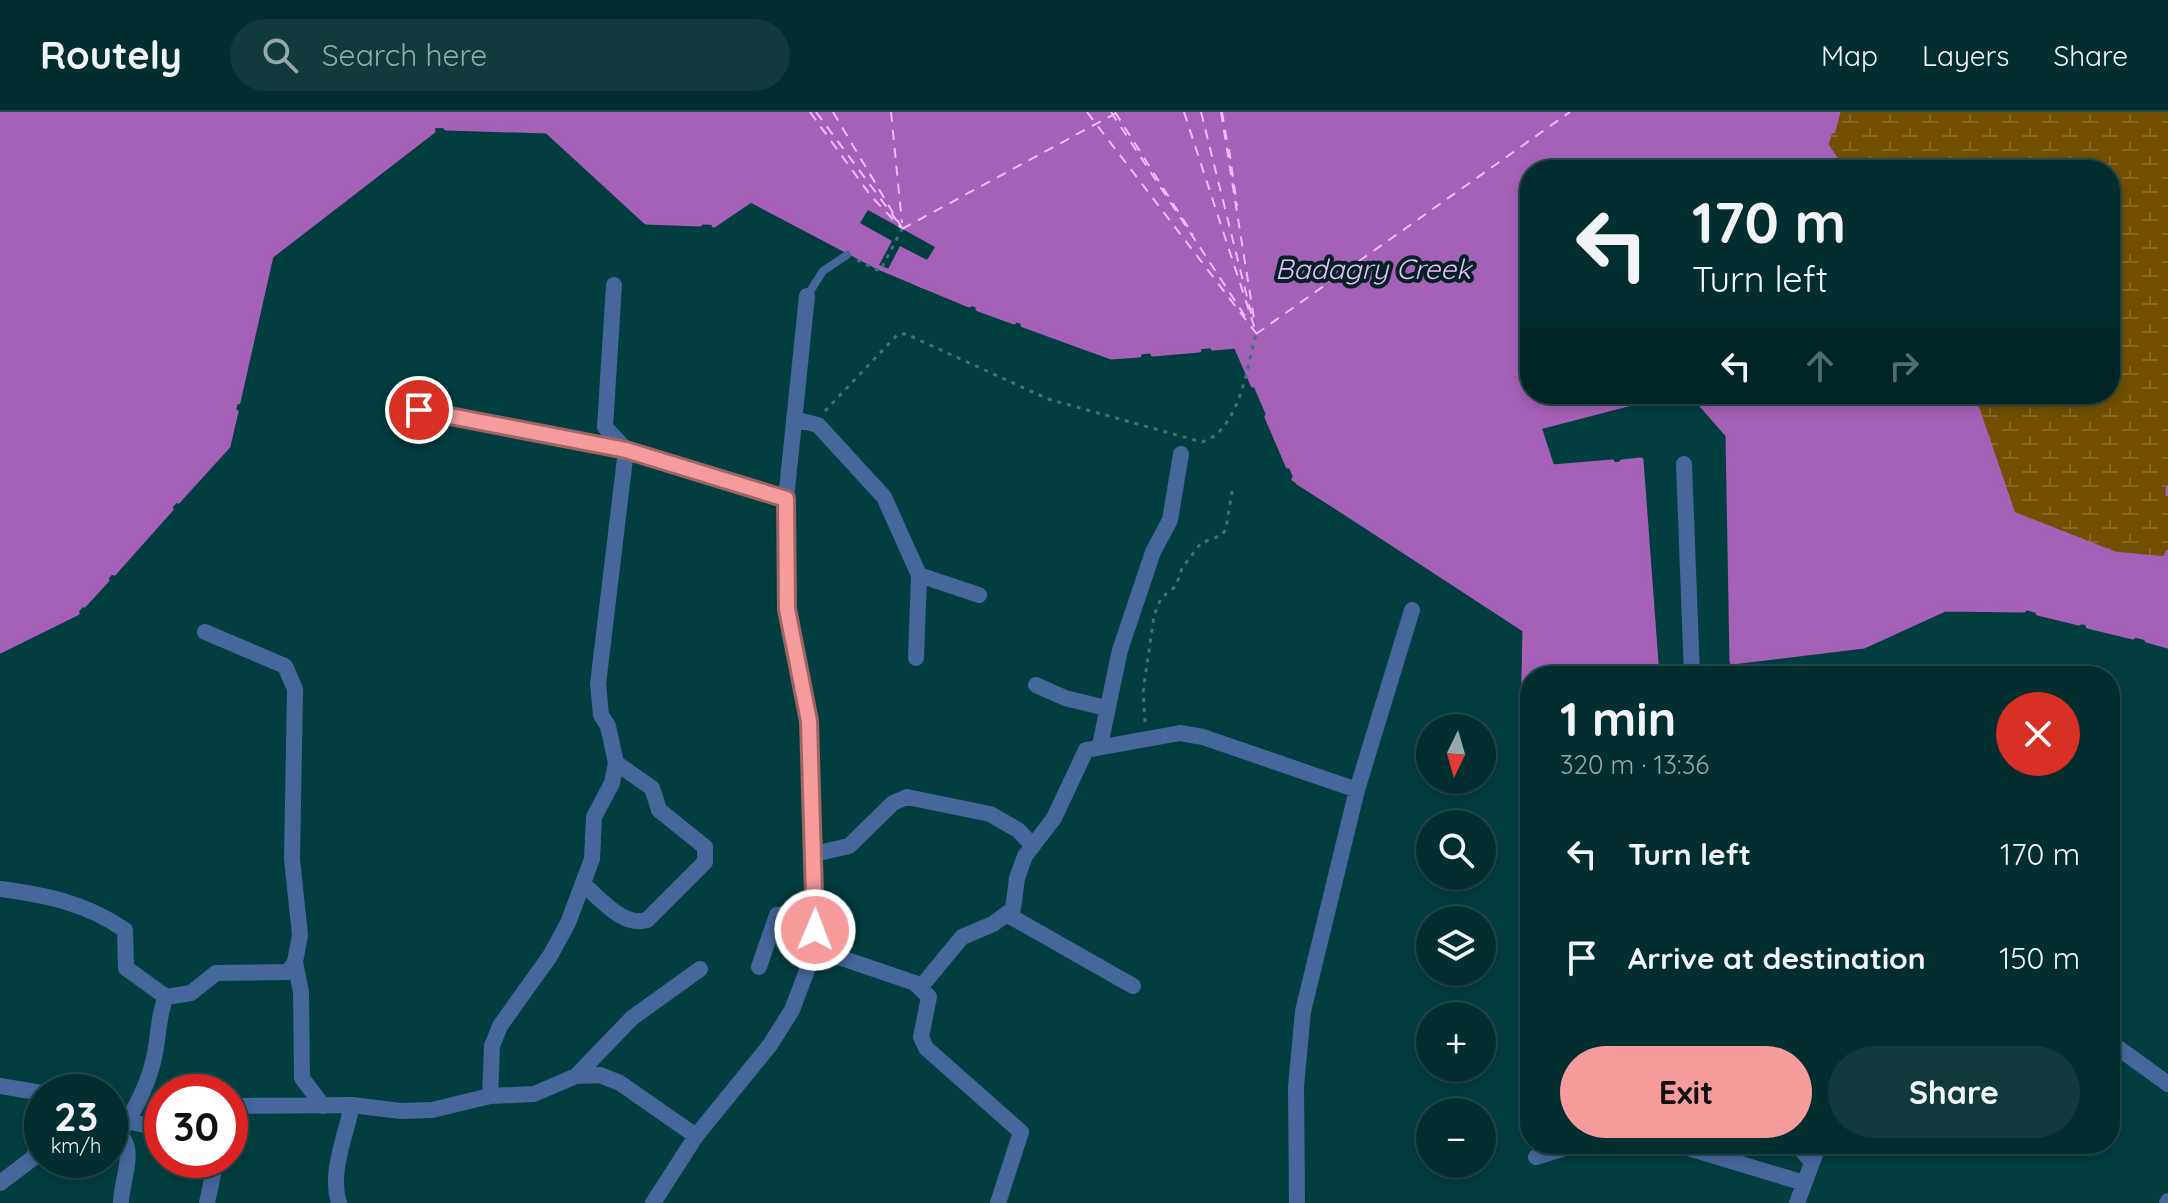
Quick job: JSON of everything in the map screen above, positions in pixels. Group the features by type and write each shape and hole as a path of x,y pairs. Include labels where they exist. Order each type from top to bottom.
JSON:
{"street":[{"path":"490,1096 492,1046 500,1026 550,956 584,885 592,859 594,817 612,783 616,763 608,726 601,715 598,684 626,450 605,427 614,285"},
{"path":"653,1203 696,1136 770,1045 792,1010 815,949 809,721 787,609 786,499 802,420 807,296"},
{"path":"419,410 626,450 786,499"},
{"path":"802,420 844,450 884,497 919,575 916,658"},
{"path":"1100,745 1113,673 1140,587 1170,520 1181,454"},
{"path":"1684,464 1692,666"},
{"path":"919,575 979,595"},
{"path":"1297,1203 1295,1117 1303,1011 1357,790 1412,610"},
{"path":"205,632 285,666 295,689 292,869 300,935 295,962 301,992 302,1078 323,1106"},
{"path":"1036,685 1065,698 1106,708"},
{"path":"920,988 962,937 1008,915 1013,909 1025,856 1054,818 1086,750 1100,745 1148,741 1180,733 1203,737 1357,790"},
{"path":"584,885 625,919 638,922 647,920 705,862 705,847 659,810 652,788 616,763"},
{"path":"814,854 849,846 893,803 907,797 990,814 1018,830 1033,846"},
{"path":"0,889 52,896 101,914 125,930 126,968 166,997 191,993 216,973 274,974 288,972 295,962"},
{"path":"759,967 777,915 815,912"},
{"path":"1008,915 1133,986"},
{"path":"815,949 920,988 929,997 921,1037 926,1048 1021,1132 998,1203"},
{"path":"576,1076 632,1018 700,969"},
{"path":"128,1109 155,1055 160,1009 166,997"},
{"path":"2120,1049 2168,1084"},
{"path":"248,1106 352,1105 401,1111 432,1110 490,1096 534,1094 576,1076 600,1075 620,1083 696,1136"},
{"path":"0,1086 24,1090"},
{"path":"339,1203 334,1190 352,1105"},
{"path":"1536,1157 1546,1154"},
{"path":"1708,1154 1804,1183"},
{"path":"1797,1203 1815,1154"},
{"path":"0,1183 24,1165"},
{"path":"121,1203 126,1178"},
{"path":"207,1203 212,1178"}],"lane":[{"path":"807,296 823,271 847,255"},
{"path":"1800,1154 1811,1166"}],"path":[{"path":"847,255 880,271 902,229"},
{"path":"802,420 898,334 906,334 1048,399 1202,442 1209,440 1233,414 1256,334"},
{"path":"1148,741 1143,692 1154,616 1161,598 1176,586 1182,568 1201,543 1222,535 1226,529 1233,485"}],"green space":[{"path":"1838,112 2168,112 2168,552 2165,559 2115,554 2013,514 1975,404 2120,404 2120,160 1836,160 1828,148"}],"water":[{"name":"Badagry Creek","path":"0,112 1838,112 1828,148 1836,160 1520,160 1520,404 1628,404 1540,427 1553,467 1641,460 1656,666 1524,666 1525,630 1296,484 1236,346 1111,357 919,287 752,201 715,225 646,222 547,131 436,128 271,256 228,446 74,617 0,651"},
{"path":"1701,404 1975,404 2013,514 2115,554 2165,559 2168,552 2168,646 2021,609 1945,609 1864,646 1732,662 1728,435"}],"pier":[{"path":"868,210 935,247 927,260 900,246 887,271 878,267 892,241 860,223"}],"waterway":[{"path":"1833,131 1838,112"},
{"path":"446,128 547,131 646,222 700,224"},
{"path":"238,402 271,256 433,131"},
{"path":"1828,148 1836,160"},
{"path":"714,225 751,200 878,267 969,305"},
{"path":"978,309 1014,322"},
{"path":"1023,325 1111,357 1139,355"},
{"path":"1213,348 1236,346 1253,385"},
{"path":"1153,354 1199,350"},
{"path":"1612,462 1552,467 1539,427 1628,404"},
{"path":"1701,404 1728,435 1732,662 1864,646 1945,609 2024,610"},
{"path":"1975,404 2013,514 2115,554 2165,559 2168,552"},
{"path":"178,501 228,446 236,412"},
{"path":"1267,417 1288,466"},
{"path":"1622,462 1641,460 1656,666"},
{"path":"1294,479 1525,630 1524,666"},
{"path":"2168,488 2168,494"},
{"path":"114,573 171,509"},
{"path":"84,605 107,580"},
{"path":"0,651 77,613"},
{"path":"2038,613 2079,623"},
{"path":"2088,626 2133,637"},
{"path":"2147,640 2168,646"}],"ferry route":[{"path":"810,112 871,196 901,228"},
{"path":"816,112 897,221"},
{"path":"833,112 902,228"},
{"path":"891,112 902,223"},
{"path":"1087,112 1256,333"},
{"path":"1111,112 1247,319"},
{"path":"1115,112 1193,235"},
{"path":"902,229 1118,112"},
{"path":"1184,112 1255,329"},
{"path":"1201,112 1252,317"},
{"path":"1221,112 1255,325"},
{"path":"1222,112 1228,147"},
{"path":"1256,334 1570,112"},
{"path":"1229,149 1237,206"}],"route":[{"path":"419,410 626,450 786,499 787,609 809,721 815,930"}]}
